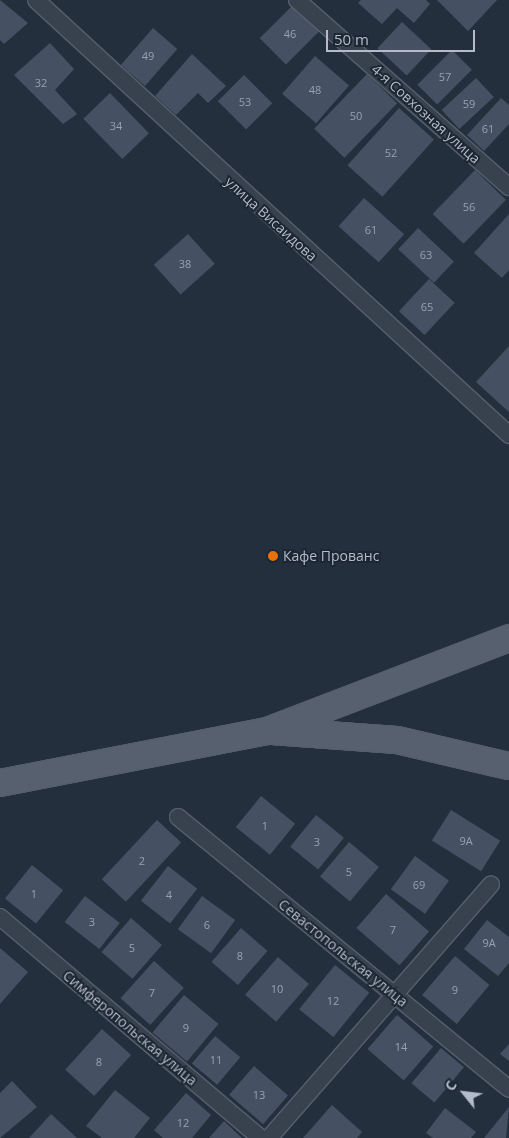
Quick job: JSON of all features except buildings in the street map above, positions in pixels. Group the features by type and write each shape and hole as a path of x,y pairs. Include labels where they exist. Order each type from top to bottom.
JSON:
{"main road":[{"path":"0,783 267,731 508,637"},
{"path":"267,731 397,740 509,766"}],"street":[{"name":"улица Висаидова","path":"36,0 508,433"},
{"name":"4-я Совхозная улица","path":"297,0 509,187"},
{"name":"Севастопольская улица","path":"178,817 509,1090"},
{"path":"269,1138 491,884"},
{"name":"Симферопольская улица","path":"0,918 261,1138"}],"place":[{"name":"Кафе Прованс","path":"273,556"}]}
